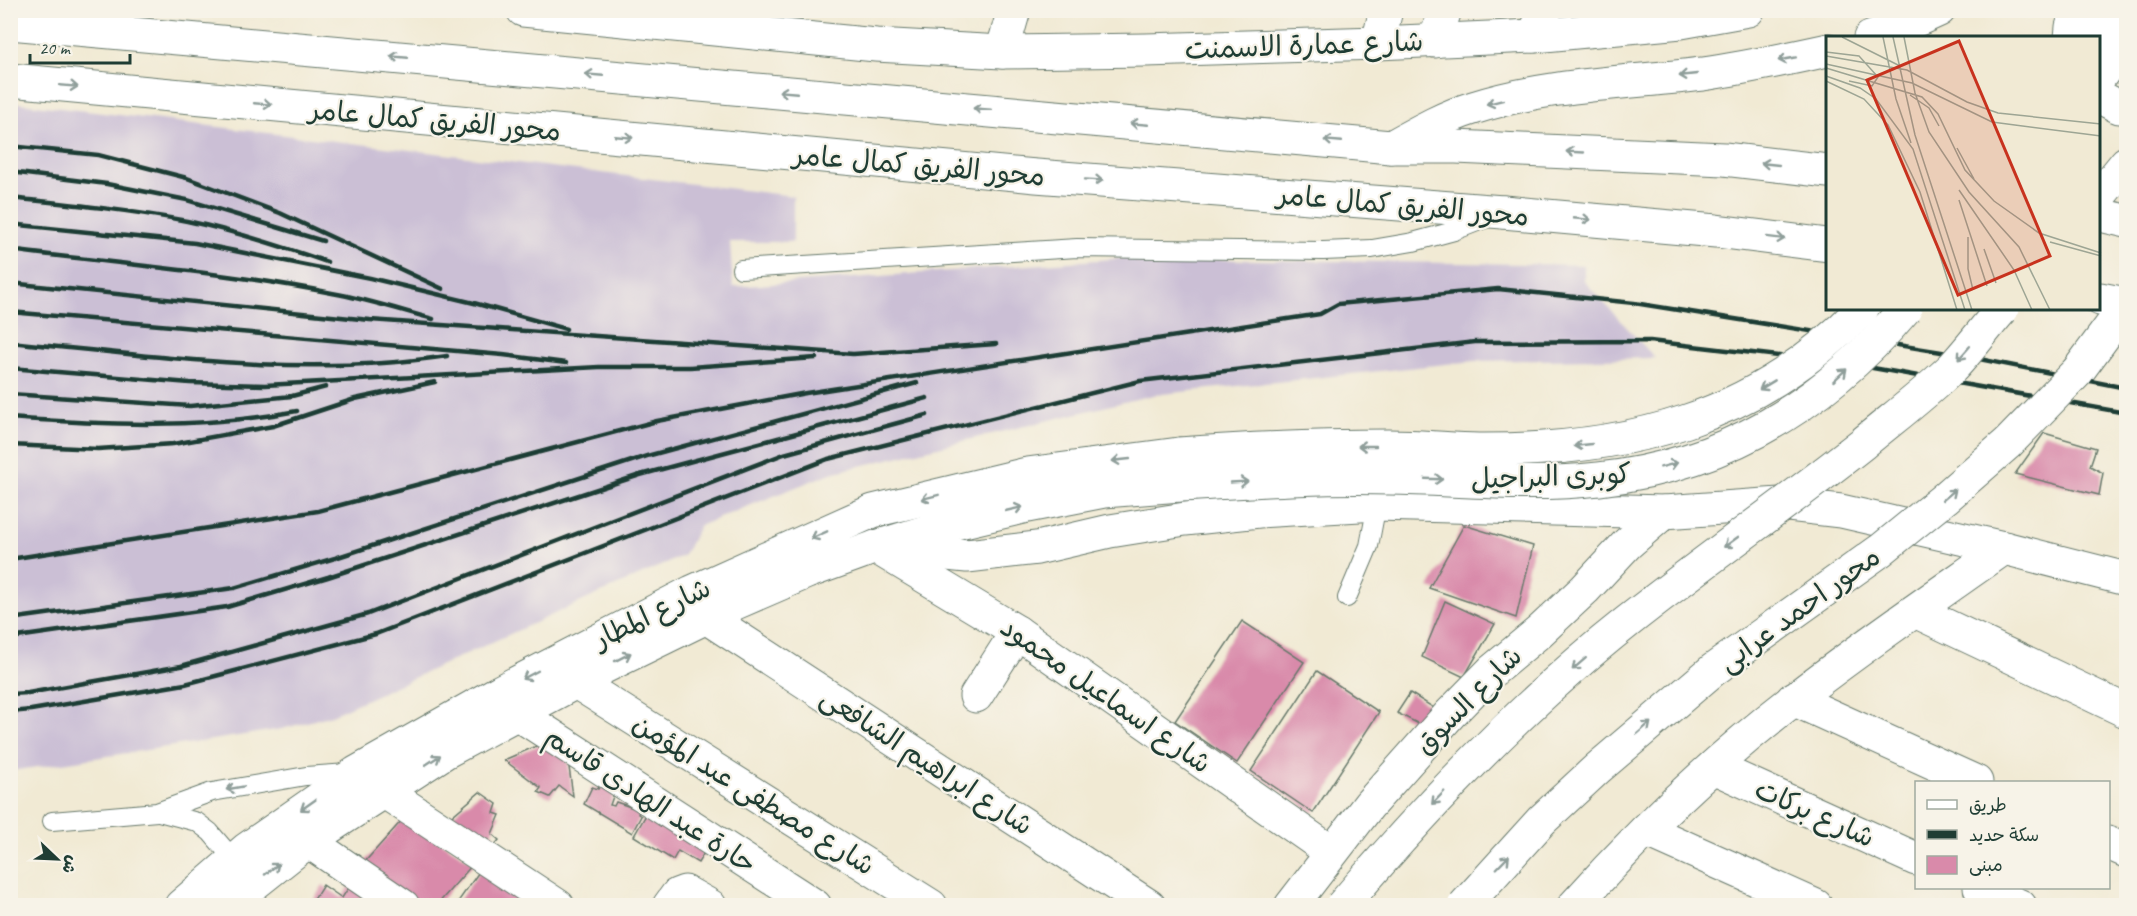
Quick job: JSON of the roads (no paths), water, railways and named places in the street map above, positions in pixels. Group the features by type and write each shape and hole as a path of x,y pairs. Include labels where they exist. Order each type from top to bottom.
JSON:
{"main road":[{"name":"شارع عمارة الاسمنت","path":"523,10 876,45 1002,52 1378,43 1440,26 1681,22 1748,10"},
{"path":"1002,52 1014,10"},
{"path":"1378,43 1386,10"},
{"path":"1876,36 1939,10"},
{"path":"2071,36 2078,10"},
{"path":"2094,36 2114,10"},
{"name":"محور الفريق كمال عامر","path":"10,23 1391,147 1456,147 1724,159 1826,171"},
{"path":"2101,75 2127,42"},
{"path":"1391,147 1431,125 1474,108 1514,98 1551,90 1705,73 1826,50"},
{"name":"محور الفريق كمال عامر","path":"10,80 1036,176 1716,231 1826,245"},
{"path":"2101,98 2119,107 2127,107"},
{"path":"2101,194 2127,163"},
{"path":"2101,215 2127,221"},
{"path":"2101,299 2127,305"},
{"name":"محور احمد عرابى","path":"1464,906 1542,820 1598,768 1713,670 1881,550 2008,443 2078,371 2127,305"},
{"name":"كوبرى البراجيل","path":"1180,469 1286,447 1390,446 1479,450 1553,448 1635,437 1680,425 1750,395 1785,374 1818,350 1861,310"},
{"name":"كوبرى البراجيل","path":"1180,469 1282,480 1387,477 1554,482 1598,480 1642,473 1697,458 1725,447 1799,407 1832,383 1868,350 1904,310"},
{"path":"1342,906 1405,832 1476,759 1549,690 1625,623 1810,485 1893,419 1952,368 2001,310"},
{"path":"2078,371 2127,341"},
{"name":"شارع المطار","path":"232,904 308,841 445,752 518,714 568,671 692,592 873,511 1027,474 1103,462 1180,469"},
{"name":"شارع المطار","path":"181,906 234,860 356,772 568,671 706,616 807,572 876,547 951,524 1104,491 1180,469"},
{"path":"876,547 931,554 976,555 1037,548 1110,531 1185,519 1259,511 1377,504 1664,512 1780,504 1840,511 2004,548 2127,579"},
{"name":"شارع السوق","path":"1291,906 1331,852 1408,759 1478,686 1547,625 1627,544 1664,512"},
{"name":"شارع اسماعيل محمود","path":"876,547 1017,632 1331,852"},
{"path":"1574,906 1646,830 1713,767 1793,699 2004,548"},
{"path":"1916,611 2127,711"},
{"name":"شارع ابراهيم الشافعى","path":"706,616 1149,906"},
{"path":"976,696 1017,632"},
{"name":"شارع مصطفى عبد المؤمن","path":"568,671 931,906"},
{"path":"1793,699 1972,781"},
{"name":"حارة عبد الهادى قاسم","path":"518,714 815,906"},
{"name":"شارع بركات","path":"1713,767 1915,858"},
{"path":"356,772 558,906"},
{"path":"1646,830 1816,906"},
{"path":"308,841 403,906"},
{"path":"2110,843 2127,851"},
{"path":"1982,889 2020,906"},
{"path":"669,906 677,895 685,892 710,906"}],"lane":[{"path":"741,269 1077,248 1311,251 1372,249 1444,234 1503,212"},
{"path":"1347,598 1369,546 1377,504"},
{"path":"52,821 157,812 212,792 306,776 356,772"},
{"path":"157,812 197,822 210,832 234,860"}],"railway":[{"path":"10,146 98,155 187,178 280,213 443,289"},
{"path":"10,172 107,184 187,200 323,241"},
{"path":"10,198 121,210 187,221 257,239 327,262"},
{"path":"10,224 195,243 370,278 474,303 566,329"},
{"path":"10,250 292,286 357,298 433,319"},
{"path":"10,283 370,320 853,354 996,344"},
{"path":"10,559 318,511 657,421 806,393 1320,314 1338,304 1498,289 1634,303 1954,354 2126,388"},
{"path":"10,312 503,355 566,363"},
{"path":"10,712 185,684 376,634 828,459 1140,381 1475,342 1650,341 1856,365 2126,413"},
{"path":"10,342 174,358 283,365 393,362 447,356"},
{"path":"10,368 190,383 265,385 599,367 690,367 816,358"},
{"path":"10,445 98,449 173,444 273,426 355,399 435,382"},
{"path":"10,619 234,588 335,558 647,456 917,383"},
{"path":"10,394 190,406 292,396 326,387"},
{"path":"10,638 227,607 328,577 640,475 927,398"},
{"path":"10,418 154,424 226,421 297,411"},
{"path":"10,694 28,693 181,666 368,614 784,454 927,415"}]}
